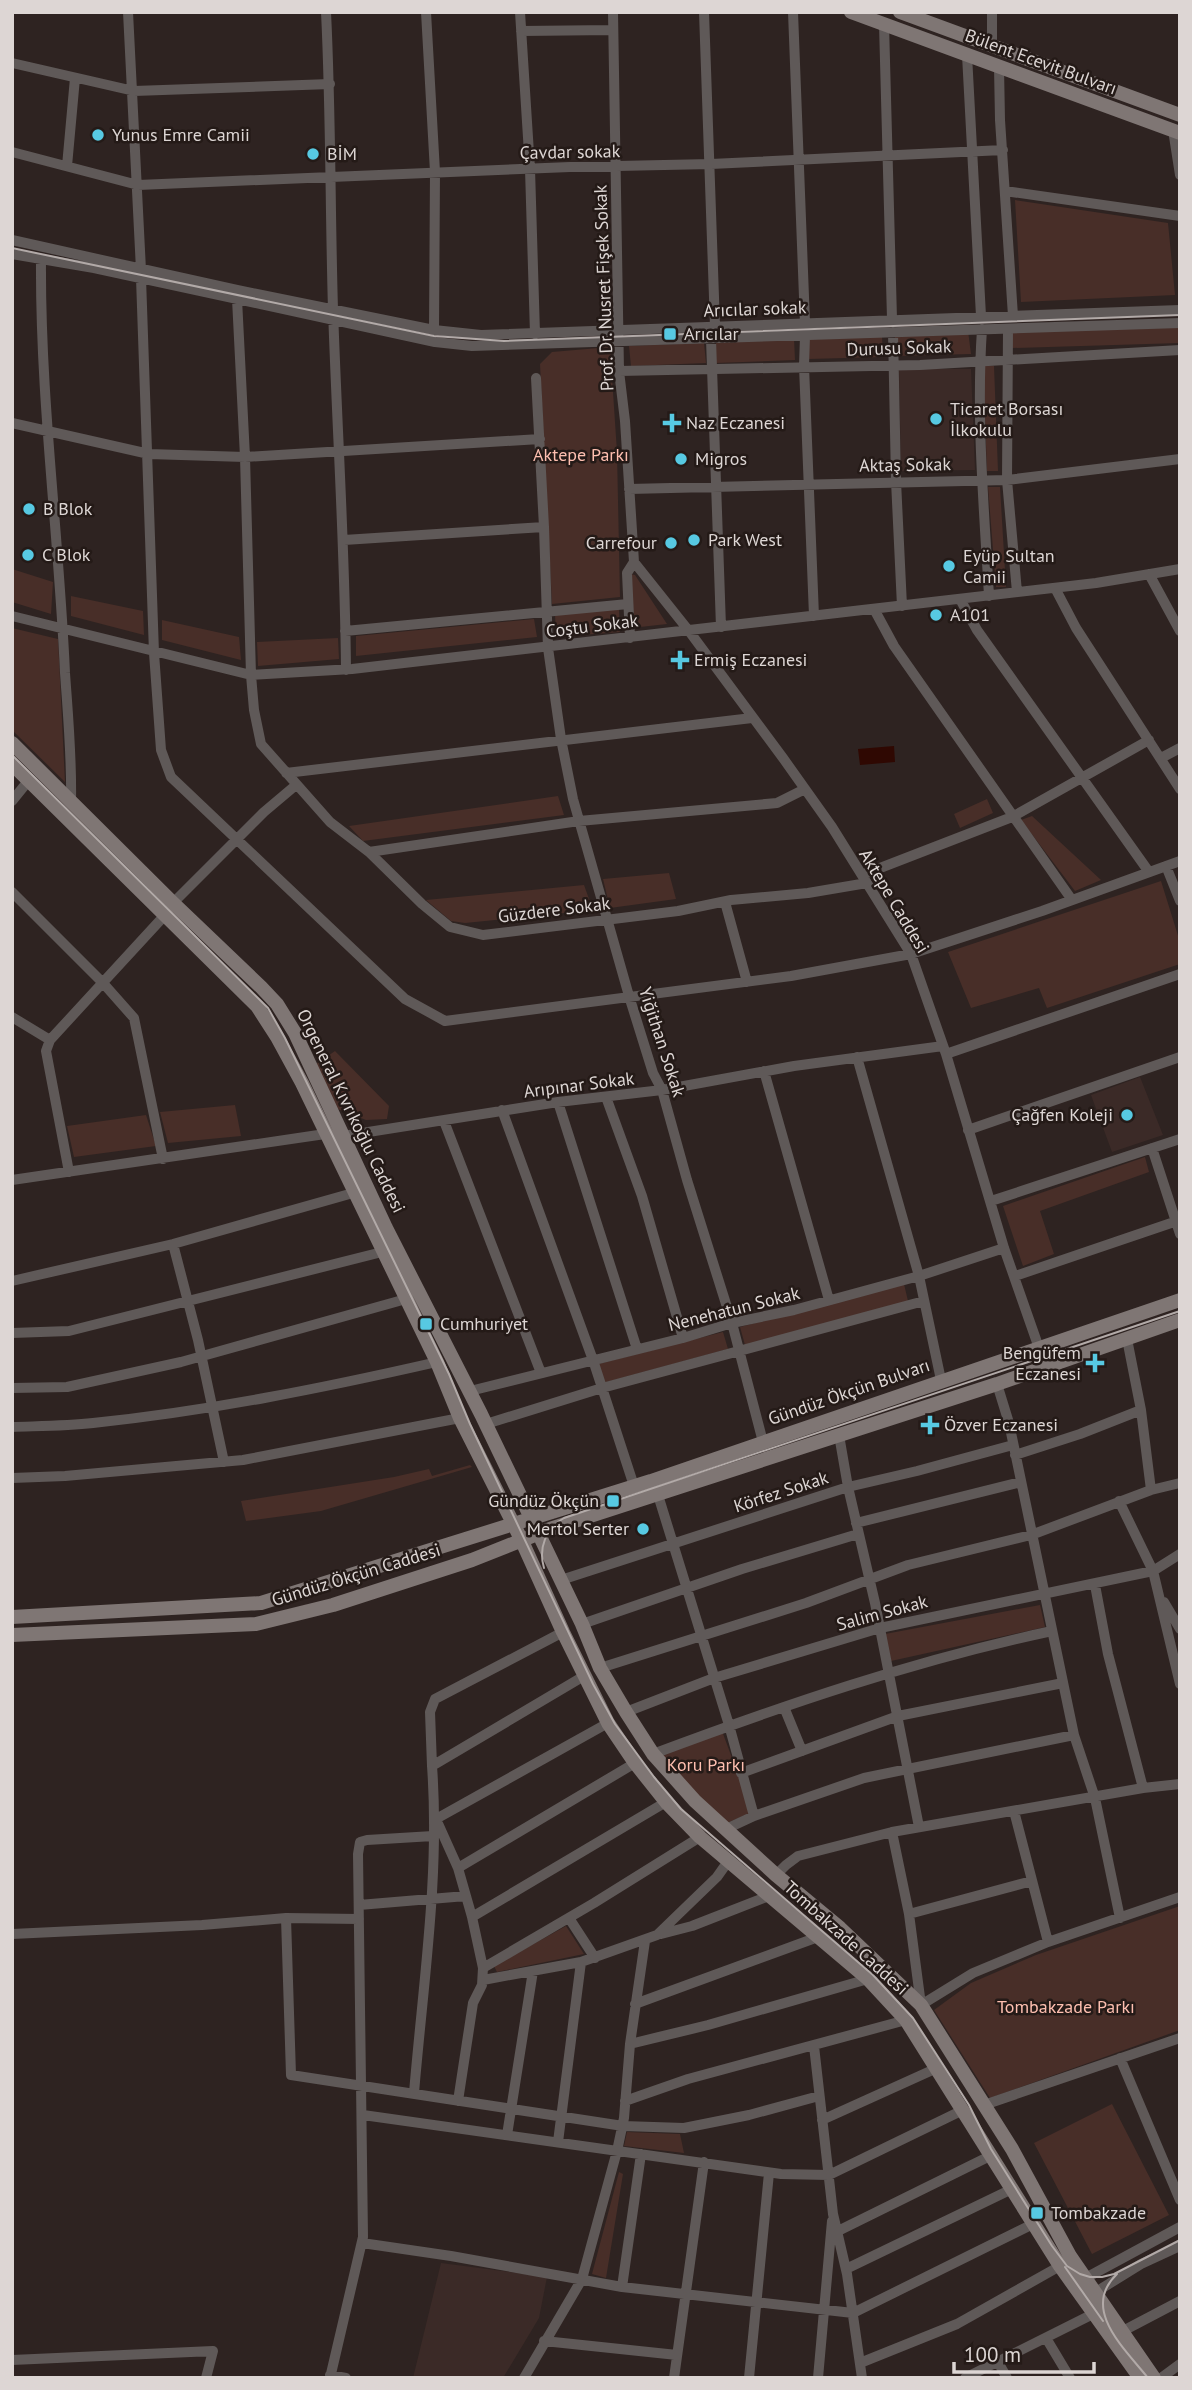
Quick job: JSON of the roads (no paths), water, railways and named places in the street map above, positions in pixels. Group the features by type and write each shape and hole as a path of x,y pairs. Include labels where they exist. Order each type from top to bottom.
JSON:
{"main road":[{"name":"Bülent Ecevit Bulvarı","path":"850,12 1177,132"},
{"name":"Bülent Ecevit Bulvarı","path":"900,12 1180,115"},
{"name":"Orgeneral Kıvrıkoğlu Caddesi","path":"12,743 71,801 169,909 232,957 277,1004 295,1033 386,1228 470,1391 558,1574"},
{"path":"12,764 169,909"},
{"name":"Tombakzade Caddesi","path":"169,909 257,1006 296,1072 608,1723 666,1802 700,1837 868,1979 906,2020 1059,2266 1084,2289 1121,2332 1154,2378"},
{"name":"Gündüz Ökçün Bulvarı","path":"530,1517 634,1486 1180,1300"},
{"name":"Gündüz Ökçün Bulvarı","path":"537,1534 997,1384 1180,1320"},
{"name":"Gündüz Ökçün Caddesi","path":"12,1617 261,1603 530,1517"},
{"name":"Gündüz Ökçün Caddesi","path":"12,1634 256,1624 333,1605 472,1560 537,1534"},
{"name":"Tombakzade Caddesi","path":"558,1574 600,1668 653,1754 695,1801 776,1875 840,1928 921,2006 1012,2149 1070,2256 1093,2314 1132,2375"}],"street":[{"path":"128,12 134,91 149,454 154,653 161,750 171,777 405,999 445,1021 791,976 911,954 1180,861"},
{"path":"326,12 338,451 344,540 345,670"},
{"path":"426,12 435,172 434,330"},
{"path":"520,12 530,169 535,334"},
{"name":"Prof. Dr. Nusret Fişek Sokak","path":"612,12 619,371 634,562 627,573 630,638"},
{"path":"704,12 715,326"},
{"path":"793,12 805,323"},
{"path":"992,12 992,46"},
{"path":"884,24 892,319"},
{"path":"521,31 613,30"},
{"path":"967,55 981,316"},
{"path":"12,63 134,91 330,84"},
{"path":"999,67 1013,316"},
{"path":"67,166 75,78"},
{"path":"1177,132 1180,176"},
{"name":"Çavdar sokak","path":"138,185 435,172 711,164 1003,150"},
{"path":"12,152 138,185"},
{"path":"1005,191 1180,216"},
{"path":"12,240 237,299 334,315"},
{"path":"12,254 141,274 334,315 435,342 472,346 618,337 711,339 1180,323"},
{"path":"41,260 41,326 72,768 71,801"},
{"name":"Güzdere Sokak","path":"237,299 245,457 251,676 261,744 330,822 369,852 422,904 450,927 483,935 678,911 864,879 1012,817 1149,740"},
{"name":"Arıcılar sokak","path":"334,315 481,335 618,337 715,326 1180,310"},
{"path":"982,329 982,480 989,596"},
{"path":"1008,329 1007,480 1017,592"},
{"path":"892,332 902,606"},
{"path":"805,336 814,616"},
{"path":"711,339 721,627"},
{"name":"Durusu Sokak","path":"619,371 980,361 1180,350"},
{"name":"Yiğithan Sokak","path":"536,378 548,648 561,739 579,821 629,996 653,1073 662,1090 732,1323 762,1442"},
{"path":"12,423 149,454 245,457 540,439"},
{"name":"Aktaş Sokak","path":"629,489 1007,480 1180,459"},
{"path":"344,540 544,527"},
{"name":"Aktepe Caddesi","path":"634,562 689,631 805,789 911,954 945,1050 1004,1248 1039,1348"},
{"name":"Coştu Sokak","path":"12,616 251,676 345,670 548,648 1055,588 1180,569"},
{"path":"1149,574 1180,631"},
{"path":"1055,588 1076,628 1180,789"},
{"path":"960,599 977,630 1149,872"},
{"path":"345,631 628,604"},
{"path":"874,609 894,646 1072,900"},
{"path":"286,773 752,718"},
{"path":"1161,758 1180,748"},
{"path":"12,801 29,780"},
{"path":"69,1172 46,1051 50,1040 169,909 236,840 296,785"},
{"path":"369,852 579,821 777,803 805,789"},
{"path":"1166,866 1180,901"},
{"path":"12,892 134,1018 163,1159"},
{"path":"725,902 747,982"},
{"name":"Arıpınar Sokak","path":"343,1136 558,1102 662,1090 857,1057 945,1050 1180,974"},
{"path":"12,1017 50,1040"},
{"path":"857,1057 919,1276 940,1380"},
{"path":"968,1130 1180,1057"},
{"path":"764,1071 829,1300"},
{"path":"606,1097 642,1196 683,1338"},
{"path":"558,1102 637,1349"},
{"path":"502,1111 593,1360 634,1486"},
{"path":"444,1121 541,1373"},
{"path":"12,1180 325,1134"},
{"path":"991,1202 1180,1139"},
{"path":"1152,1148 1178,1221 1180,1234"},
{"path":"12,1281 173,1244 353,1193"},
{"path":"1014,1276 1178,1221"},
{"path":"173,1244 224,1462"},
{"name":"Nenehatun Sokak","path":"470,1391 919,1276 1004,1248"},
{"path":"12,1333 69,1331 382,1252"},
{"path":"12,1388 67,1387 201,1357 406,1299"},
{"path":"486,1424 602,1388 924,1301"},
{"path":"1127,1339 1141,1410 1151,1490"},
{"path":"12,1427 92,1424 212,1406 320,1389 437,1362"},
{"path":"997,1384 1014,1450 1074,1735 1095,1798 1120,1918"},
{"name":"Körfez Sokak","path":"558,1574 673,1543 848,1487 1080,1434 1141,1410"},
{"path":"12,1478 224,1462 460,1418"},
{"path":"839,1435 919,1827"},
{"path":"582,1624 857,1529 1021,1482"},
{"path":"600,1668 806,1604 908,1565 1031,1535 1151,1490 1180,1483"},
{"path":"657,1495 729,1725 754,1816"},
{"path":"1119,1502 1153,1571 1180,1684"},
{"name":"Salim Sokak","path":"626,1712 714,1678 880,1628 1153,1571 1180,1554"},
{"path":"1095,1585 1108,1654 1143,1788"},
{"path":"1158,1592 1179,1626"},
{"path":"653,1754 729,1725 888,1672 1052,1631"},
{"path":"414,2093 433,1899 433,1836 436,1819 430,1712 435,1699 563,1632"},
{"path":"432,1766 584,1676"},
{"path":"741,1773 898,1716 1063,1682"},
{"path":"784,1707 802,1751"},
{"path":"436,1819 608,1723"},
{"path":"726,1829 754,1816 864,1778 1074,1735"},
{"path":"458,1868 635,1763"},
{"path":"776,1875 798,1856 892,1832 1143,1788 1180,1784"},
{"path":"472,1917 666,1802"},
{"path":"1014,1811 1048,1942"},
{"path":"436,1819 458,1868 483,1968 483,1980 473,2003 458,2101"},
{"path":"892,1832 909,1914 921,2006 973,1973 1048,1942 1180,1897"},
{"path":"345,2378 330,2377 362,2243 363,2115 360,2085 358,1854 360,1842 367,1840 433,1836"},
{"path":"483,1968 700,1837"},
{"path":"660,1933 717,1877 729,1860"},
{"path":"909,1914 1032,1881"},
{"path":"359,1905 466,1896"},
{"path":"483,1980 595,1958 660,1933 692,1926 769,1896"},
{"path":"569,1917 595,1958"},
{"path":"12,1934 286,1918 359,1919"},
{"path":"286,1918 291,2075 623,2126 684,2128 748,2115 819,2096"},
{"path":"635,2004 818,1937"},
{"path":"524,2378 582,2279 623,2126 630,2044 645,1941"},
{"path":"558,2142 581,1962"},
{"path":"507,2135 533,1971"},
{"path":"630,2044 708,2025 868,1979"},
{"path":"625,2101 688,2079 906,2020"},
{"path":"984,2105 1180,2038"},
{"path":"814,2046 833,2214 846,2269 862,2378"},
{"path":"1121,2058 1180,2200"},
{"path":"822,2120 937,2068"},
{"path":"363,2115 769,2172 829,2175 963,2110"},
{"path":"622,2287 641,2154"},
{"path":"838,2231 990,2156"},
{"path":"674,2378 704,2162"},
{"path":"749,2378 769,2172"},
{"path":"846,2269 1012,2189"},
{"path":"818,2378 833,2214"},
{"path":"362,2243 622,2287 853,2313 1033,2224"},
{"path":"1084,2289 1180,2227"},
{"path":"1084,2289 1180,2246"},
{"path":"860,2363 957,2324 1059,2266"},
{"path":"1121,2332 1180,2301"},
{"path":"965,2378 1093,2314"},
{"path":"1046,2338 1070,2378"},
{"path":"544,2341 677,2355"},
{"path":"12,2360 213,2351 206,2378"},
{"path":"998,2362 1007,2378"},
{"path":"1161,2378 1180,2364"}],"tram line":[{"path":"12,248 434,336 504,341 1180,315"},
{"path":"12,755 268,1008 449,1374 593,1684 615,1724 654,1777 681,1809 873,1975 913,2018 969,2105 991,2149 1067,2266 1080,2274 1102,2277 1114,2274 1180,2240"},
{"path":"544,1568 542,1553 545,1539 552,1527 564,1518 1180,1311"},
{"path":"1065,2267 1103,2321"},
{"path":"1117,2274 1107,2287 1103,2301 1104,2315 1118,2342 1148,2378"}],"place":[{"name":"Yunus Emre Camii","path":"98,135"},
{"name":"BİM","path":"313,154"},
{"name":"Arıcılar","path":"670,334"},
{"name":"Ticaret Borsası İlkokulu","path":"936,419"},
{"name":"Naz Eczanesi","path":"672,423"},
{"name":"Migros","path":"681,459"},
{"name":"B Blok","path":"29,509"},
{"name":"Park West","path":"694,540"},
{"name":"Carrefour","path":"671,543"},
{"name":"C Blok","path":"28,555"},
{"name":"Eyüp Sultan Camii","path":"949,566"},
{"name":"A101","path":"936,615"},
{"name":"Ermiş Eczanesi","path":"680,660"},
{"name":"Çağfen Koleji","path":"1127,1115"},
{"name":"Cumhuriyet","path":"426,1324"},
{"name":"Bengüfem Eczanesi","path":"1095,1363"},
{"name":"Özver Eczanesi","path":"930,1425"},
{"name":"Gündüz Ökçün","path":"613,1501"},
{"name":"Mertol Serter","path":"643,1529"},
{"name":"Tombakzade","path":"1037,2213"}],"park label":[{"name":"Aktepe Parkı","path":"581,455"},
{"name":"Koru Parkı","path":"706,1765"},
{"name":"Tombakzade Parkı","path":"1066,2007"}]}
